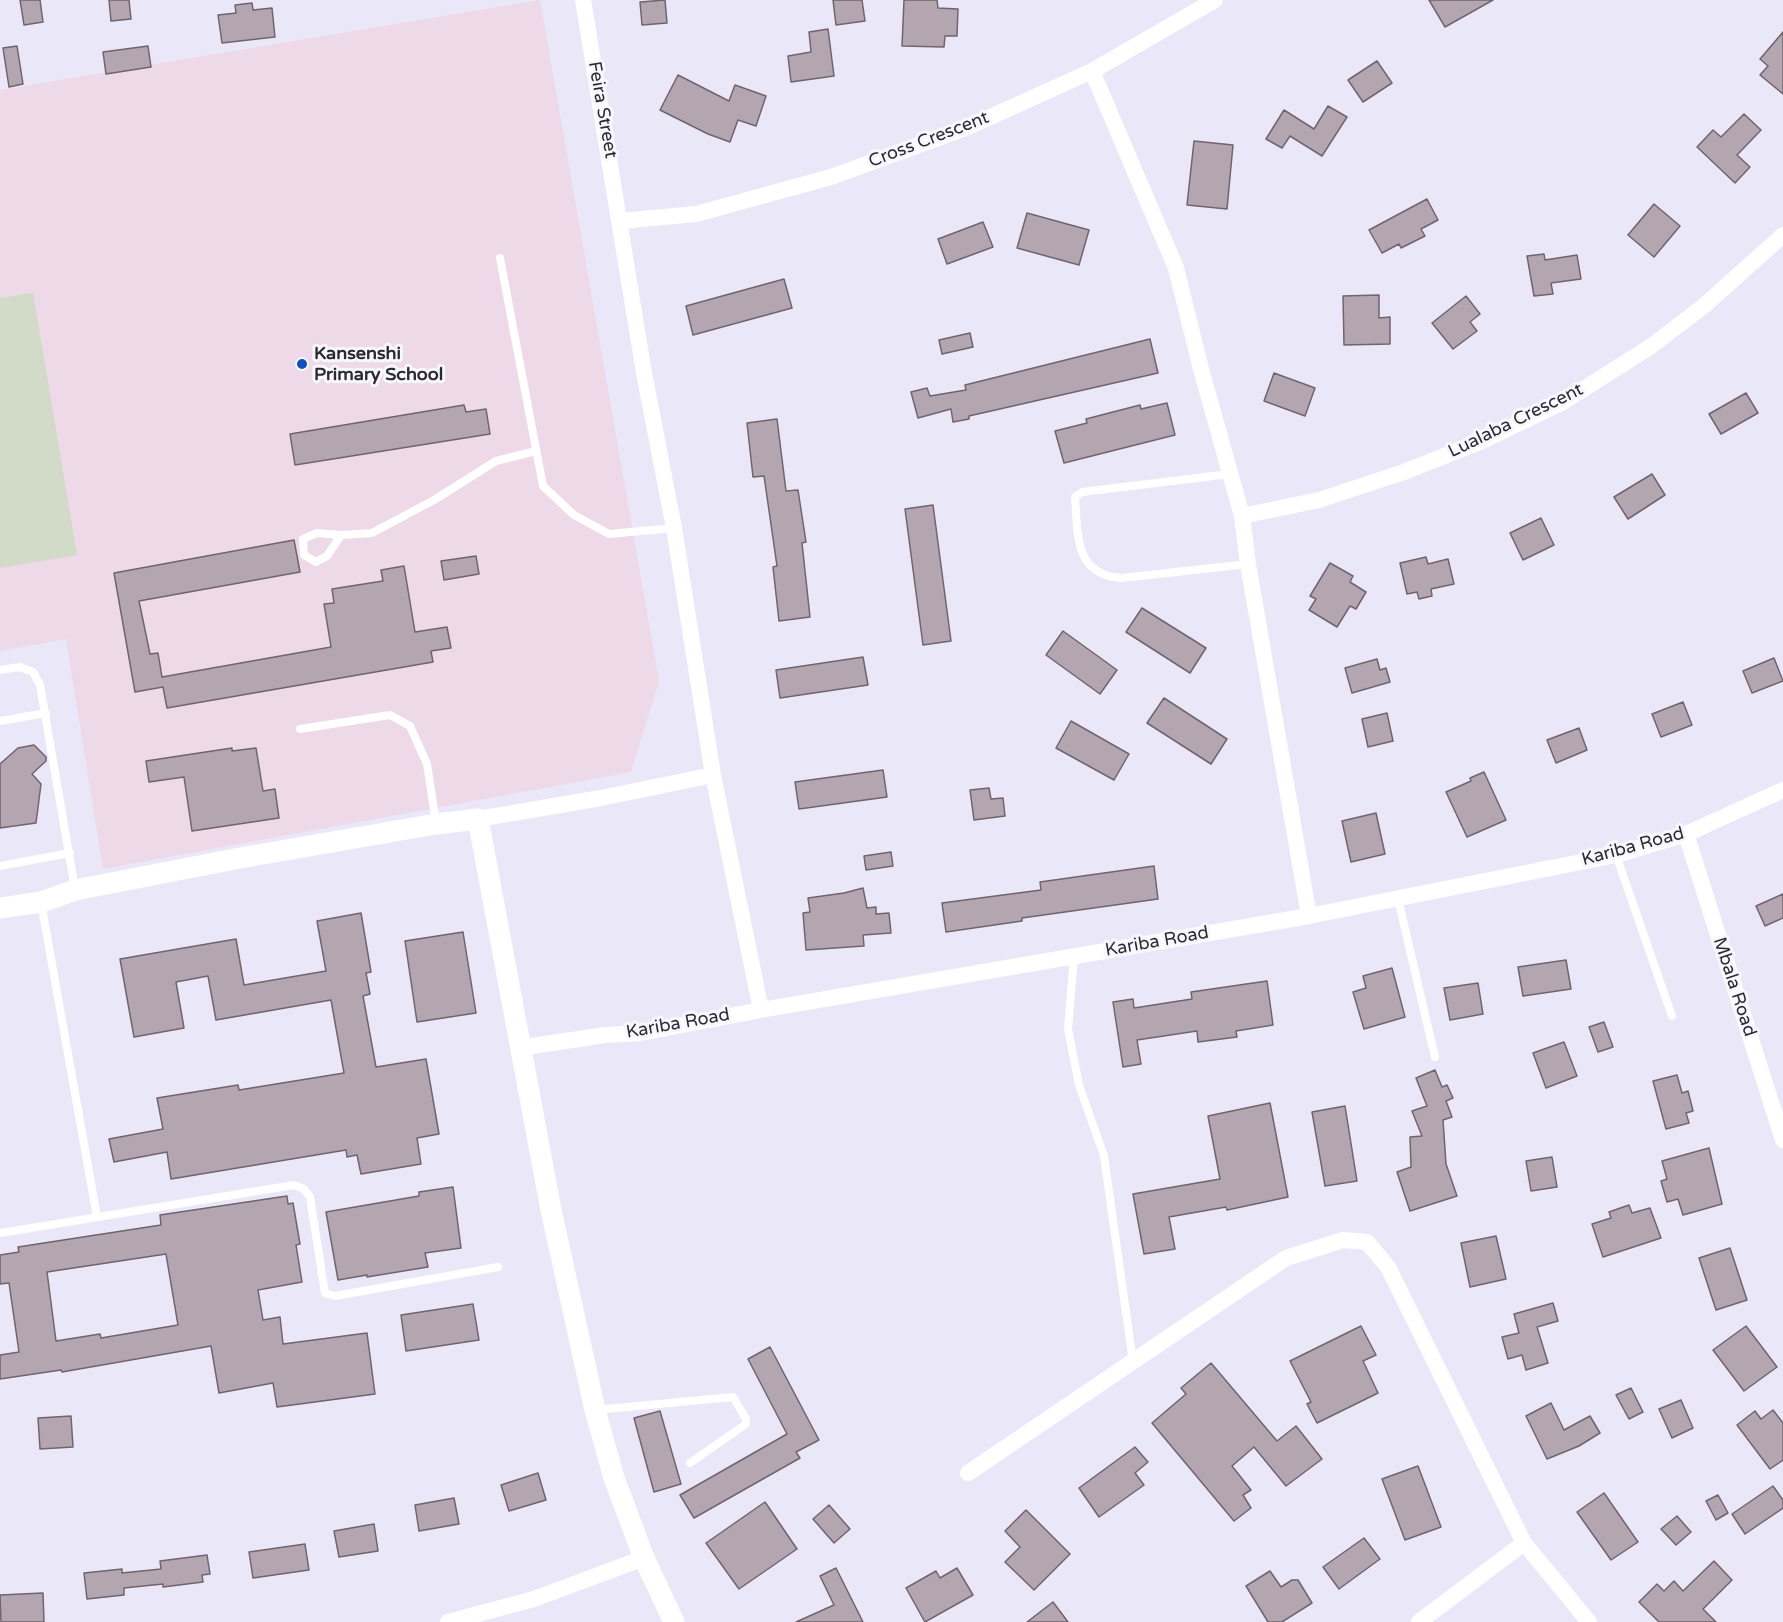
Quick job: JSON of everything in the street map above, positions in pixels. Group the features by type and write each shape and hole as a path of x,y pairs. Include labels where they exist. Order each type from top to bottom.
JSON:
{"street":[{"name":"Feira Street","path":"583,0 621,220 644,373 674,528 713,775 761,1010"},
{"name":"Cross Crescent","path":"621,220 696,214 831,177 968,127 1092,71 1215,0"},
{"path":"1092,71 1176,268 1242,516 1248,564 1309,916"},
{"name":"Lualaba Crescent","path":"1242,516 1319,500 1404,472 1482,441 1563,402 1650,347 1705,305 1783,235"},
{"path":"0,908 41,902 75,890 436,824 601,798 713,775"},
{"name":"Kariba Road","path":"519,1048 605,1035 640,1033 761,1010 1309,916 1616,855 1686,834 1783,790"},
{"path":"478,819 551,1210 595,1410 614,1478 644,1558 674,1622"},
{"name":"Mbala Road","path":"1686,834 1783,1140"},
{"path":"968,1473 1286,1257 1343,1240 1367,1242 1388,1267 1524,1543 1589,1622"},
{"path":"1419,1622 1524,1543"},
{"path":"448,1622 534,1599 644,1558"}],"lane":[{"path":"500,258 543,486 574,515 609,534 674,528"},
{"path":"341,536 327,556 316,562 304,555 303,539 317,533 341,536 372,533 434,500 496,461 536,451"},
{"path":"1230,474 1082,492 1075,497 1079,541 1083,558 1095,571 1106,577 1122,578 1248,564"},
{"path":"0,670 20,667 33,672 40,685 75,890"},
{"path":"0,722 46,713"},
{"path":"300,729 390,715 410,726 427,764 436,824"},
{"path":"0,866 70,854"},
{"path":"1616,855 1672,1016"},
{"path":"1398,899 1435,1056"},
{"path":"41,902 97,1217"},
{"path":"1074,956 1068,1029 1079,1085 1104,1156 1133,1362"},
{"path":"0,1233 294,1185 304,1189 310,1197 325,1293 335,1296 498,1267"},
{"path":"595,1410 733,1397 746,1419 746,1424 690,1463"}],"shaded area":[{"name":"Kansenshi Primary School","path":"540,0 659,681 631,772 103,869 66,639 0,651 0,90"}],"green space":[{"path":"33,293 77,555 0,568 0,298"}],"building":[{"path":"20,0 40,0 43,22 24,25"},
{"path":"109,0 129,0 131,19 111,21"},
{"path":"665,0 667,23 642,25 640,2"},
{"path":"833,0 862,0 865,21 836,25"},
{"path":"904,0 937,0 938,8 958,9 957,36 945,36 944,47 902,46"},
{"path":"1429,0 1493,0 1445,27"},
{"path":"252,3 253,10 272,8 275,37 222,43 218,15 236,13 235,5"},
{"path":"828,29 834,76 791,82 788,56 811,52 809,32"},
{"path":"1783,32 1783,94 1760,75 1768,66 1760,59"},
{"path":"17,46 23,84 9,87 3,48"},
{"path":"148,46 151,67 106,74 103,52"},
{"path":"1377,61 1392,83 1363,102 1348,80"},
{"path":"678,75 729,101 735,85 766,96 756,126 738,120 730,142 708,134 660,110"},
{"path":"1328,106 1347,117 1322,156 1290,136 1282,148 1266,139 1284,110 1314,129"},
{"path":"1744,114 1761,130 1737,155 1750,167 1735,183 1697,147 1713,130 1721,137"},
{"path":"1194,141 1233,145 1227,209 1187,205"},
{"path":"1427,199 1438,220 1421,229 1425,236 1401,248 1399,244 1382,253 1369,230"},
{"path":"1654,204 1680,226 1654,257 1628,235"},
{"path":"1027,213 1089,230 1079,265 1017,248"},
{"path":"983,222 993,247 947,264 938,239"},
{"path":"1544,254 1545,260 1577,255 1581,279 1551,283 1553,294 1534,296 1527,256"},
{"path":"784,279 792,308 693,335 686,306"},
{"path":"1379,295 1379,318 1390,317 1390,344 1344,345 1343,296"},
{"path":"1466,296 1480,314 1470,322 1477,331 1453,349 1432,323"},
{"path":"970,333 973,347 942,354 939,340"},
{"path":"1150,339 1158,373 969,416 969,419 953,422 951,409 918,418 911,392 927,388 930,396 966,390 965,385"},
{"path":"1274,373 1315,388 1305,416 1264,401"},
{"path":"1746,393 1758,413 1721,434 1709,414"},
{"path":"1167,403 1175,435 1064,463 1055,431 1087,423 1086,419 1140,405 1141,409"},
{"path":"464,405 466,412 486,409 490,434 295,465 290,434"},
{"path":"777,419 786,491 798,490 806,542 802,543 810,617 779,621 773,567 777,566 764,476 753,477 747,423"},
{"path":"1652,474 1665,495 1628,519 1614,497"},
{"path":"933,505 951,641 923,645 905,509"},
{"path":"1541,518 1554,545 1523,560 1510,533"},
{"path":"294,540 300,572 139,601 150,654 158,653 162,677 331,647 324,604 334,603 332,589 383,581 381,570 404,566 415,632 447,627 451,648 431,651 433,662 167,708 163,687 135,692 114,573"},
{"path":"476,556 479,574 444,580 441,561"},
{"path":"1426,557 1428,564 1448,559 1454,584 1431,589 1432,596 1419,599 1417,592 1407,594 1400,563"},
{"path":"1330,563 1353,576 1350,582 1366,592 1356,609 1350,606 1337,627 1309,610 1316,599 1310,596"},
{"path":"1142,608 1206,648 1190,673 1126,632"},
{"path":"1063,631 1117,670 1100,694 1046,655"},
{"path":"863,657 868,685 780,698 776,670"},
{"path":"1774,658 1783,681 1752,693 1743,671"},
{"path":"1377,659 1380,670 1386,668 1390,682 1352,693 1345,668"},
{"path":"1164,698 1227,739 1211,764 1147,723"},
{"path":"1683,702 1692,725 1661,737 1652,714"},
{"path":"1387,713 1393,741 1368,747 1362,719"},
{"path":"1071,721 1129,754 1114,780 1056,748"},
{"path":"1579,728 1587,750 1556,763 1547,740"},
{"path":"34,745 46,757 46,761 32,774 41,784 36,823 0,828 0,764 18,748"},
{"path":"232,748 232,751 256,748 263,791 275,789 279,818 192,831 184,777 149,782 146,761"},
{"path":"883,770 887,797 799,809 795,782"},
{"path":"1484,772 1506,820 1467,837 1446,792 1471,781 1470,778"},
{"path":"989,788 991,799 1003,798 1005,816 974,820 970,790"},
{"path":"1376,813 1385,854 1351,862 1342,821"},
{"path":"891,852 893,866 866,870 864,856"},
{"path":"1154,866 1158,899 1022,918 1022,921 946,932 942,903 1041,890 1040,882"},
{"path":"863,888 867,908 876,907 876,914 889,913 891,933 863,935 864,946 806,950 803,913 810,912 808,898"},
{"path":"1783,894 1783,918 1765,926 1756,906"},
{"path":"361,913 371,972 366,973 370,994 363,996 376,1067 426,1059 439,1134 417,1138 421,1164 361,1174 357,1155 347,1157 346,1150 171,1179 167,1152 114,1162 109,1139 163,1129 157,1098 238,1085 239,1090 344,1073 331,1000 216,1020 208,976 176,982 184,1028 134,1037 120,959 236,939 244,985 326,971 317,921"},
{"path":"463,932 476,1013 417,1022 405,941"},
{"path":"1566,960 1571,989 1523,996 1518,967"},
{"path":"1392,968 1405,1017 1364,1029 1353,992 1366,988 1363,976"},
{"path":"1267,981 1273,1025 1236,1031 1237,1037 1198,1042 1197,1031 1137,1040 1141,1064 1123,1067 1113,1002 1133,999 1134,1008 1192,999 1191,992"},
{"path":"1478,983 1483,1014 1450,1020 1444,988"},
{"path":"1604,1022 1613,1047 1598,1052 1589,1027"},
{"path":"1564,1042 1577,1076 1546,1088 1533,1053"},
{"path":"1435,1070 1442,1087 1447,1085 1453,1098 1446,1101 1452,1117 1443,1120 1446,1164 1457,1196 1410,1211 1397,1172 1411,1167 1410,1137 1422,1136 1412,1111 1427,1106 1416,1078"},
{"path":"1677,1075 1682,1093 1688,1091 1693,1111 1686,1113 1689,1123 1666,1129 1653,1081"},
{"path":"1270,1103 1288,1197 1227,1210 1226,1207 1169,1217 1175,1249 1144,1254 1133,1194 1220,1179 1208,1116"},
{"path":"1345,1106 1357,1181 1325,1186 1312,1112"},
{"path":"1709,1148 1722,1204 1683,1215 1678,1199 1667,1202 1661,1181 1667,1179 1662,1161"},
{"path":"1552,1157 1557,1187 1531,1191 1526,1161"},
{"path":"453,1187 461,1248 425,1253 428,1267 338,1280 326,1212 419,1196 419,1192"},
{"path":"287,1196 288,1204 293,1203 300,1244 296,1245 302,1282 258,1290 263,1320 280,1317 283,1344 367,1333 375,1394 277,1407 273,1383 219,1393 211,1346 62,1372 61,1370 0,1379 0,1355 19,1352 9,1283 0,1284 0,1255 19,1252 18,1247 161,1225 160,1215","holes":["166,1254 178,1325 101,1338 100,1334 56,1341 47,1272"]},
{"path":"1629,1205 1632,1213 1650,1208 1661,1238 1603,1257 1592,1224 1611,1218 1609,1212"},
{"path":"1496,1236 1506,1279 1470,1287 1461,1243"},
{"path":"1730,1248 1747,1300 1716,1310 1699,1258"},
{"path":"1553,1303 1558,1321 1537,1327 1548,1363 1526,1370 1522,1355 1508,1359 1502,1337 1519,1333 1514,1314"},
{"path":"473,1304 479,1340 406,1351 401,1315"},
{"path":"1361,1326 1376,1355 1363,1361 1378,1393 1317,1423 1307,1404 1311,1402 1290,1361"},
{"path":"1746,1326 1777,1367 1744,1391 1713,1350"},
{"path":"770,1347 819,1440 796,1452 800,1458 694,1518 680,1495 787,1434 748,1359"},
{"path":"1211,1363 1277,1441 1296,1426 1322,1459 1286,1486 1254,1447 1232,1466 1251,1490 1243,1495 1251,1508 1234,1521 1152,1423 1186,1394 1181,1388"},
{"path":"1631,1388 1643,1412 1629,1419 1616,1395"},
{"path":"1681,1400 1693,1428 1672,1438 1659,1409"},
{"path":"1551,1403 1564,1430 1590,1416 1600,1433 1579,1446 1547,1459 1526,1416"},
{"path":"1773,1410 1783,1423 1783,1460 1770,1469 1737,1425 1755,1411 1761,1419"},
{"path":"660,1411 681,1484 654,1492 634,1418"},
{"path":"71,1416 73,1447 40,1449 38,1418"},
{"path":"1135,1447 1148,1462 1135,1473 1144,1485 1099,1517 1079,1488"},
{"path":"1418,1466 1441,1527 1405,1540 1382,1479"},
{"path":"538,1473 546,1500 509,1511 501,1485"},
{"path":"1773,1486 1783,1500 1783,1508 1745,1534 1732,1514"},
{"path":"1604,1493 1638,1542 1611,1560 1577,1512"},
{"path":"1718,1495 1728,1513 1716,1520 1706,1501"},
{"path":"454,1498 459,1524 419,1531 415,1505"},
{"path":"765,1502 797,1549 739,1589 706,1543"},
{"path":"829,1505 850,1529 834,1543 813,1519"},
{"path":"1026,1510 1070,1554 1034,1590 1005,1562 1020,1547 1005,1531"},
{"path":"1677,1516 1691,1532 1676,1545 1661,1529"},
{"path":"374,1524 378,1551 339,1557 334,1531"},
{"path":"1364,1538 1380,1559 1339,1589 1323,1567"},
{"path":"305,1544 309,1570 253,1578 249,1552"},
{"path":"207,1555 210,1574 202,1575 203,1582 163,1587 163,1584 124,1588 124,1595 87,1599 84,1573 122,1569 122,1573 161,1569 160,1561"},
{"path":"1714,1561 1732,1580 1703,1609 1716,1622 1659,1622 1639,1602 1657,1584 1664,1591 1674,1581 1683,1591"},
{"path":"836,1568 863,1622 796,1622 834,1605 820,1576"},
{"path":"957,1568 973,1595 925,1622 906,1588 936,1571 940,1578"},
{"path":"1270,1571 1281,1587 1292,1580 1298,1580 1312,1603 1282,1622 1268,1622 1246,1586"},
{"path":"43,1593 44,1622 1,1622 0,1595"},
{"path":"1053,1602 1068,1622 1027,1622"}],"place":[{"name":"Kansenshi Primary School","path":"302,364"}]}
